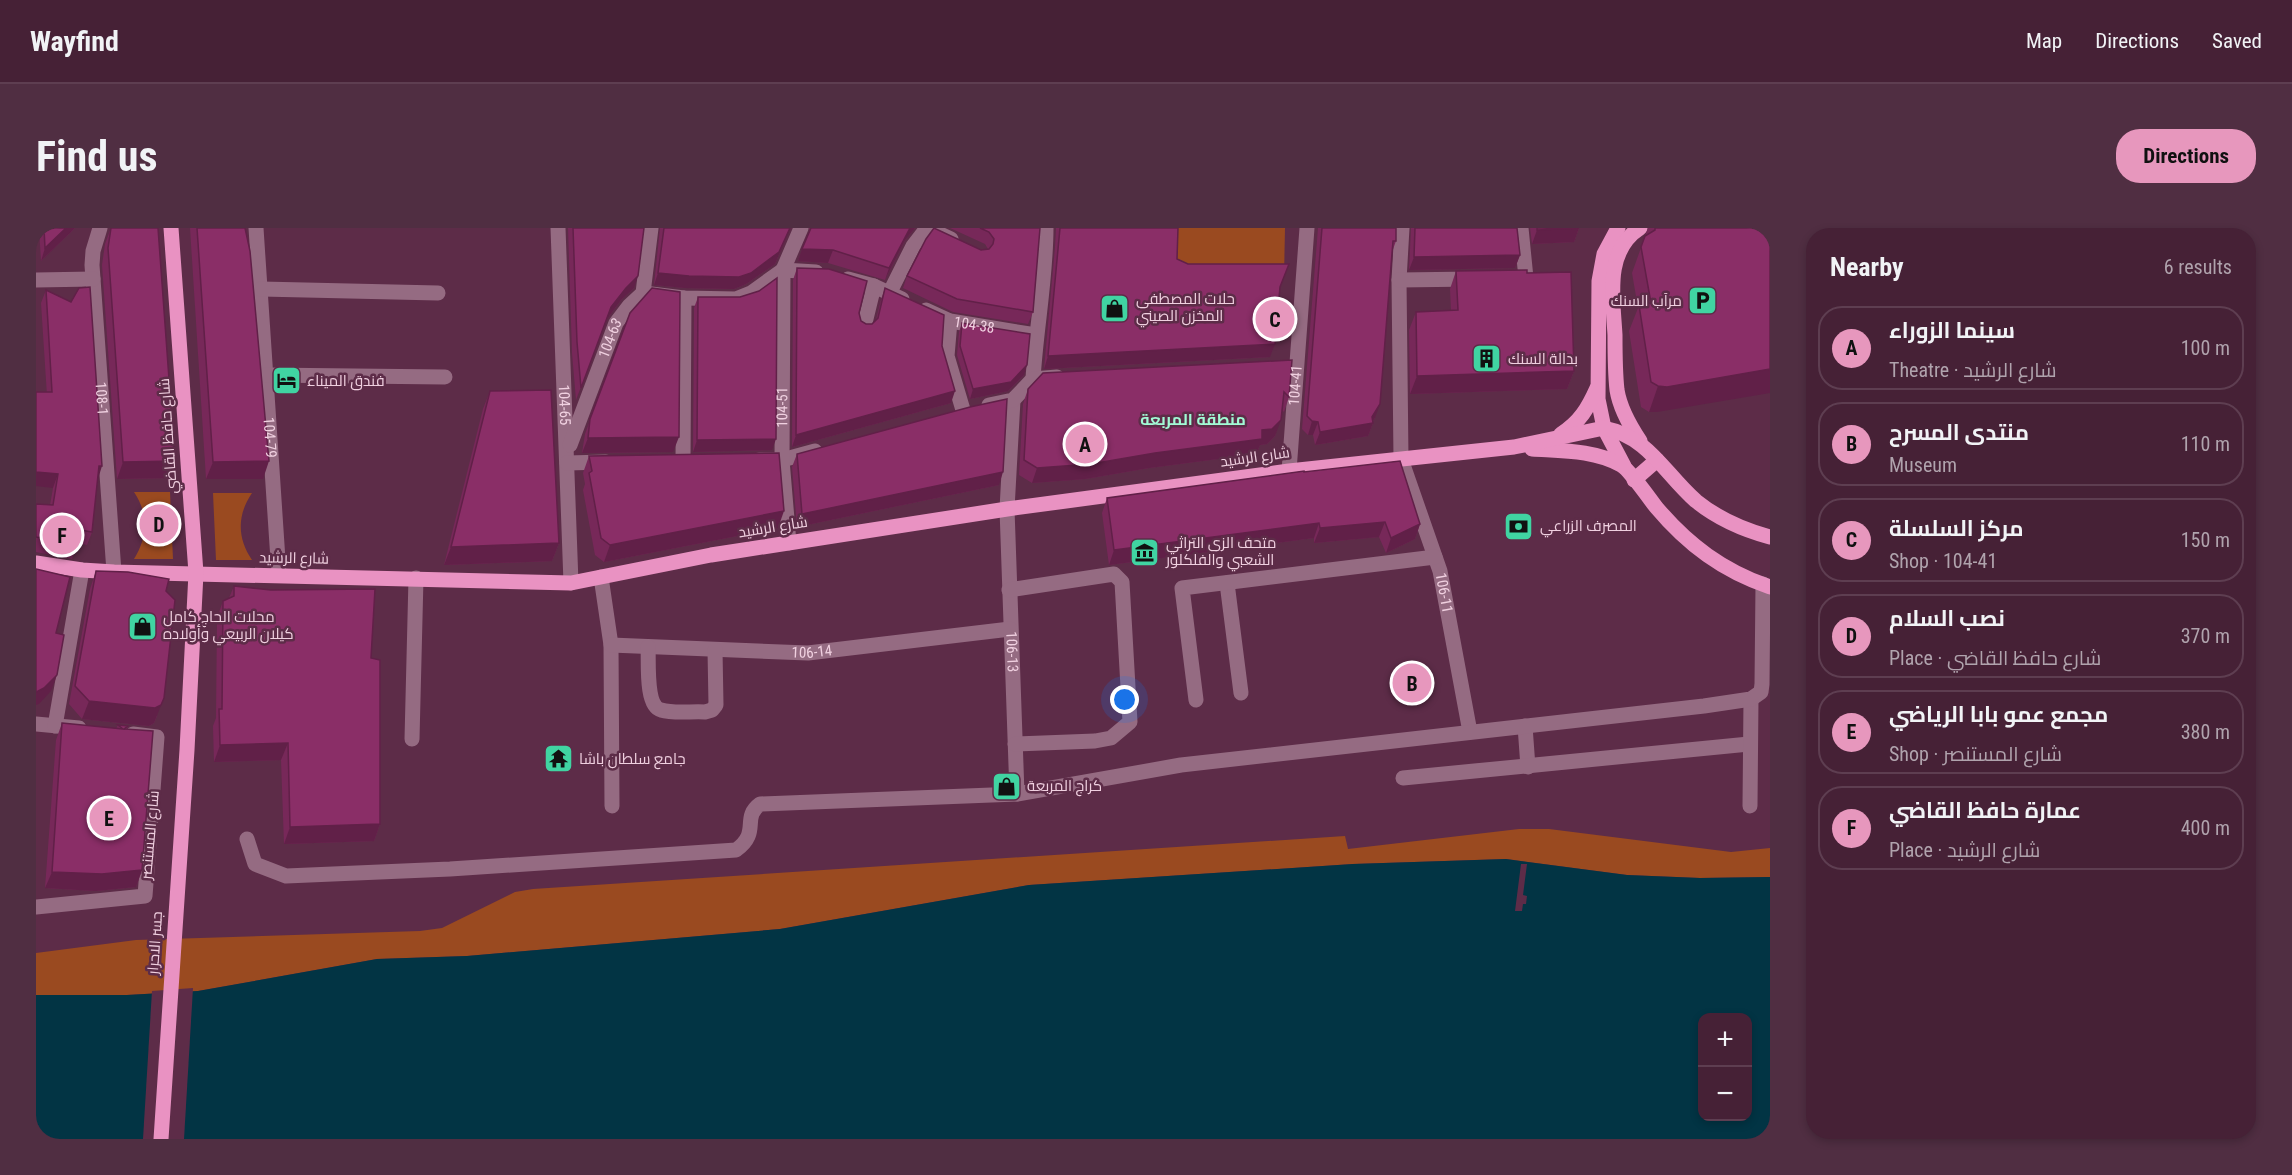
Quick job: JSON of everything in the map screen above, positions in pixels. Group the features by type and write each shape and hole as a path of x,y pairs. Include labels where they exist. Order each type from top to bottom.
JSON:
{"main road":[{"name":"شارع حافظ القاضي","path":"171,228 196,573 187,750"},
{"path":"1618,228 1604,254 1599,280 1598,386 1600,415 1604,428 1634,480 1682,535 1706,556 1738,575 1766,586"},
{"path":"1640,228 1622,246 1616,258 1612,282 1617,391 1623,410 1641,444"},
{"path":"1554,439 1576,425 1587,410 1598,386"},
{"name":"شارع الرشيد","path":"36,563 114,572 571,583 711,555 1007,509 1289,471 1514,447 1604,428"},
{"path":"1604,428 1618,431 1641,444 1696,501 1720,517 1750,532 1770,537"},
{"name":"شارع الرشيد","path":"1514,447 1597,455 1624,466"},
{"path":"1634,480 1657,460"},
{"name":"جسر الاحرار","path":"161,1139 187,750"}],"street":[{"name":"108-1","path":"100,228 93,251 93,279 114,572"},
{"name":"104-79","path":"256,228 279,575"},
{"name":"104-65","path":"558,228 571,583"},
{"path":"651,228 643,293 684,298 736,299 751,293 783,270 798,229"},
{"path":"889,294 913,246 927,228 970,248"},
{"path":"950,321 947,356 957,412 1013,400 1033,379 1046,250 1046,228"},
{"name":"104-41","path":"1289,471 1291,365 1307,228"},
{"name":"106-11","path":"1402,228 1399,280 1401,459 1440,571 1470,732"},
{"path":"1399,280 1526,278 1521,228"},
{"name":"104-38","path":"783,270 826,272 874,286 950,321 1036,335"},
{"name":"104-51","path":"783,270 782,460 789,543"},
{"path":"36,280 93,279"},
{"path":"864,327 874,286"},
{"path":"261,289 438,293"},
{"name":"104-63","path":"567,458 616,323 643,293"},
{"path":"683,461 684,298"},
{"path":"266,375 445,377"},
{"path":"1033,379 1068,376"},
{"name":"106-13","path":"1013,400 1007,509 1017,794"},
{"path":"749,460 782,460 827,447"},
{"path":"567,458 625,462"},
{"path":"1196,700 1182,588 1435,557"},
{"path":"55,726 82,570"},
{"path":"1009,590 1114,574 1122,582 1130,722 1111,738 1095,741 1015,744"},
{"path":"601,577 611,645 612,806"},
{"path":"412,739 416,578"},
{"path":"1227,583 1241,693"},
{"path":"247,839 255,864 286,876 462,868 736,850 750,835 751,814 760,804 1017,794 1181,765 1751,699 1761,692 1766,586"},
{"name":"106-14","path":"611,645 808,653 1010,629"},
{"path":"648,647 650,697 660,710 705,712 712,710 716,705 715,650"},
{"path":"1750,806 1751,699"},
{"path":"36,724 89,729"},
{"path":"1525,726 1528,767"},
{"name":"شارع المستنصر","path":"36,907 145,896 157,737 123,733"},
{"path":"1404,778 1749,744"}],"shaded area":[{"path":"1173,228 1285,228 1284,277 1173,276"},
{"path":"134,492 170,492 173,559 134,559 142,542 145,526 142,509"},
{"path":"213,493 252,493 241,518 241,535 252,560 216,560"},
{"path":"1519,829 1549,829 1731,852 1770,848 1770,877 1700,878 1627,875 1506,859 1353,864 1029,885 780,929 467,956 377,959 198,991 127,995 36,995 36,953 136,940 420,931 442,928 515,892 533,889 1345,836 1348,849"}],"water":[{"path":"1506,859 1627,875 1700,878 1770,877 1770,1139 36,1139 36,995 127,995 198,991 377,959 467,956 780,929 1029,885 1353,864"}],"pier":[{"path":"1521,864 1527,864 1523,895 1527,896 1526,904 1523,904 1522,911 1515,911"},
{"path":"193,988 184,1139 143,1139 152,991"}],"building":[{"path":"44,228 66,228 45,248"},
{"path":"111,228 158,228 175,461 123,462 108,248"},
{"path":"197,228 245,228 250,251 269,461 213,462"},
{"path":"573,228 644,228 638,276 611,307 581,388 577,342"},
{"path":"664,228 790,228 779,252 751,273 739,277 658,273"},
{"path":"811,228 910,228 889,268 833,250 802,249"},
{"path":"934,228 981,250 989,249 994,239 989,232 980,228 1040,228 1033,312 957,299 907,276"},
{"path":"1060,228 1178,228 1177,259 1188,264 1289,264 1280,287 1275,344 1048,356"},
{"path":"1322,228 1396,228 1396,241 1393,241 1380,404 1372,417 1373,423 1320,432 1318,422 1312,421 1307,416"},
{"path":"1415,228 1517,228 1520,255 1414,257"},
{"path":"1537,228 1579,228 1537,230"},
{"name":"مرآب السنك","path":"1655,228 1770,228 1770,369 1667,387 1651,382 1639,305 1651,303 1641,247 1645,236"},
{"path":"797,268 829,269 867,281 859,313 861,321 866,324 872,324 878,318 885,288 944,315 942,346 955,391 796,435"},
{"name":"بدالة السنك","path":"1527,270 1527,273 1571,272 1574,371 1417,376 1416,312 1458,310 1456,271"},
{"path":"777,278 776,439 697,440 698,297 740,297 759,291"},
{"path":"90,287 102,466 99,466 92,532 81,530 77,545 36,537 36,504 53,505 58,474 36,472 36,392 52,392 46,290 71,302 79,288"},
{"path":"652,288 680,292 679,437 588,438 590,419 630,313"},
{"path":"962,323 1030,334 1027,365 1011,382 973,389 960,346"},
{"path":"1292,360 1289,397 1284,392 1281,420 1272,429 1262,430 1262,439 1091,464 1037,468 1024,460 1028,389 1043,373"},
{"path":"551,390 559,543 451,547 490,391"},
{"path":"1007,399 1003,472 802,514 797,454"},
{"path":"779,453 784,511 610,545 601,538 589,473 592,471 589,456"},
{"path":"1400,461 1420,524 1391,538 1385,522 1320,528 1319,523 1114,550 1107,498 1304,471"},
{"path":"36,569 70,577 56,633 64,635 57,675 44,688 36,692"},
{"path":"96,571 128,572 169,579 166,591 175,600 164,698 161,705 155,708 89,701 75,686"},
{"path":"234,586 271,590 375,589 371,658 380,660 380,824 290,827 288,743 220,745 223,601 234,596"},
{"path":"62,723 123,729 118,725 128,726 124,729 153,731 142,870 102,874 52,872"}],"place":[{"name":"مرآب السنك","path":"1703,301"},
{"name":"حلات المصطفى المخزن الصيني","path":"1115,308"},
{"name":"مركز السلسلة","path":"1275,319"},
{"name":"بدالة السنك","path":"1487,359"},
{"name":"فندق الميناء","path":"286,381"},
{"name":"سينما الزوراء","path":"1085,444"},
{"name":"نصب السلام","path":"159,524"},
{"name":"المصرف الزراعي","path":"1519,526"},
{"name":"عمارة حافظ القاضي","path":"62,535"},
{"name":"متحف الزي التراثي الشعبي والفلكلور","path":"1145,552"},
{"name":"محلات الحاج كامل كيلان الربيعي وأولاده","path":"142,626"},
{"name":"منتدى المسرح","path":"1412,683"},
{"name":"جامع سلطان باشا","path":"558,759"},
{"name":"كراج المربعة","path":"1006,786"},
{"name":"مجمع عمو بابا الرياضي","path":"109,818"}],"district":[{"name":"منطقة المربعة","path":"1193,419"}]}
